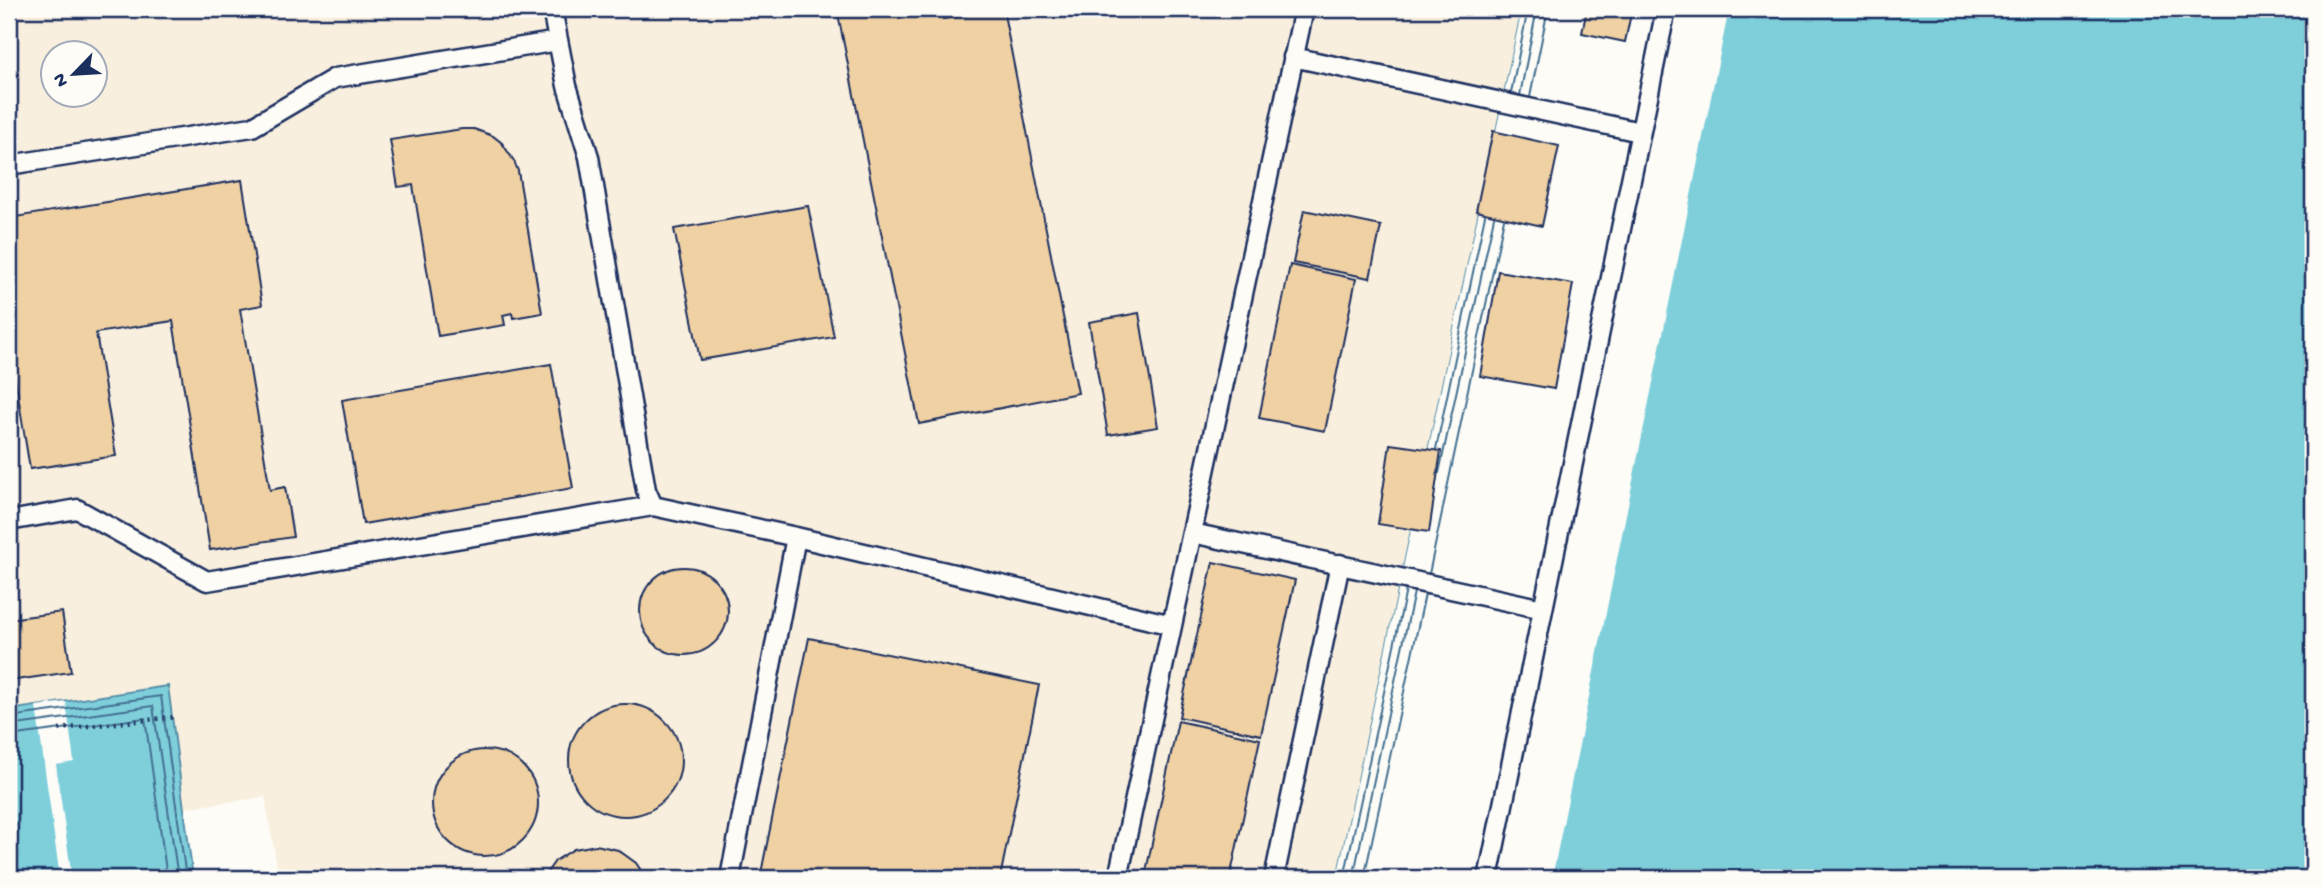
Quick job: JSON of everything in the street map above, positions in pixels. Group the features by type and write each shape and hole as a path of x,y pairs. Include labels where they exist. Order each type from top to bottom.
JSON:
{"lane":[{"path":"552,9 567,86 589,158 646,490 653,506"},
{"path":"1118,878 1304,9"},
{"path":"1488,878 1666,9"},
{"path":"9,165 252,127 335,78 558,41"},
{"path":"1293,57 1640,132"},
{"path":"9,522 77,509 207,581 653,506 1172,625"},
{"path":"1192,533 1543,609"},
{"path":"730,878 796,537"},
{"path":"1274,878 1340,564"}],"path":[{"path":"59,729 176,717"}],"shaded area":[{"path":"9,9 1729,9 1552,878 279,878 265,797 184,808 167,686 9,710"}],"water":[{"path":"1522,9 2313,9 2313,878 1337,878"},
{"path":"168,686 193,878 9,878 9,710"}],"pier":[{"path":"1522,9 1729,9 1552,878 1337,878"},
{"path":"66,702 74,762 56,765 72,878 60,878 36,706"}],"building":[{"path":"837,9 941,9 943,19 1003,9 1078,393 919,424"},
{"path":"1587,9 1632,9 1625,42 1582,33"},
{"path":"474,129 493,136 502,143 514,161 518,171 542,313 513,318 512,313 503,315 505,325 438,336 413,185 398,187 390,140"},
{"path":"1493,131 1559,146 1542,226 1476,211"},
{"path":"242,180 262,305 240,309 270,490 285,487 293,537 210,550 173,321 96,333 116,456 30,469 9,340 9,218"},
{"path":"808,206 834,337 700,360 674,229"},
{"path":"1304,210 1381,226 1370,278 1293,263"},
{"path":"1290,265 1356,279 1325,431 1259,418"},
{"path":"1498,271 1573,284 1554,389 1480,376"},
{"path":"1139,313 1158,427 1108,435 1089,322"},
{"path":"551,364 573,488 363,524 342,400"},
{"path":"1390,444 1441,451 1429,532 1378,524"},
{"path":"1213,562 1295,580 1261,735 1179,717"},
{"path":"684,567 701,571 715,580 724,594 728,611 724,628 715,642 701,651 684,655 667,651 653,642 644,628 640,611 644,594 653,580 667,571"},
{"path":"62,612 71,672 9,681 9,619"},
{"path":"809,638 1039,685 1000,878 760,878"},
{"path":"625,704 646,708 665,720 677,739 681,760 677,781 665,800 646,812 625,816 604,812 585,800 573,781 569,760 573,739 585,720 604,708"},
{"path":"1178,721 1260,739 1230,878 1145,876"},
{"path":"485,750 505,754 523,765 534,783 538,803 534,823 523,841 505,852 485,856 465,852 447,841 436,823 432,803 436,783 447,765 465,754"},
{"path":"596,845 618,850 636,863 646,878 543,878 555,861 574,849"}]}
